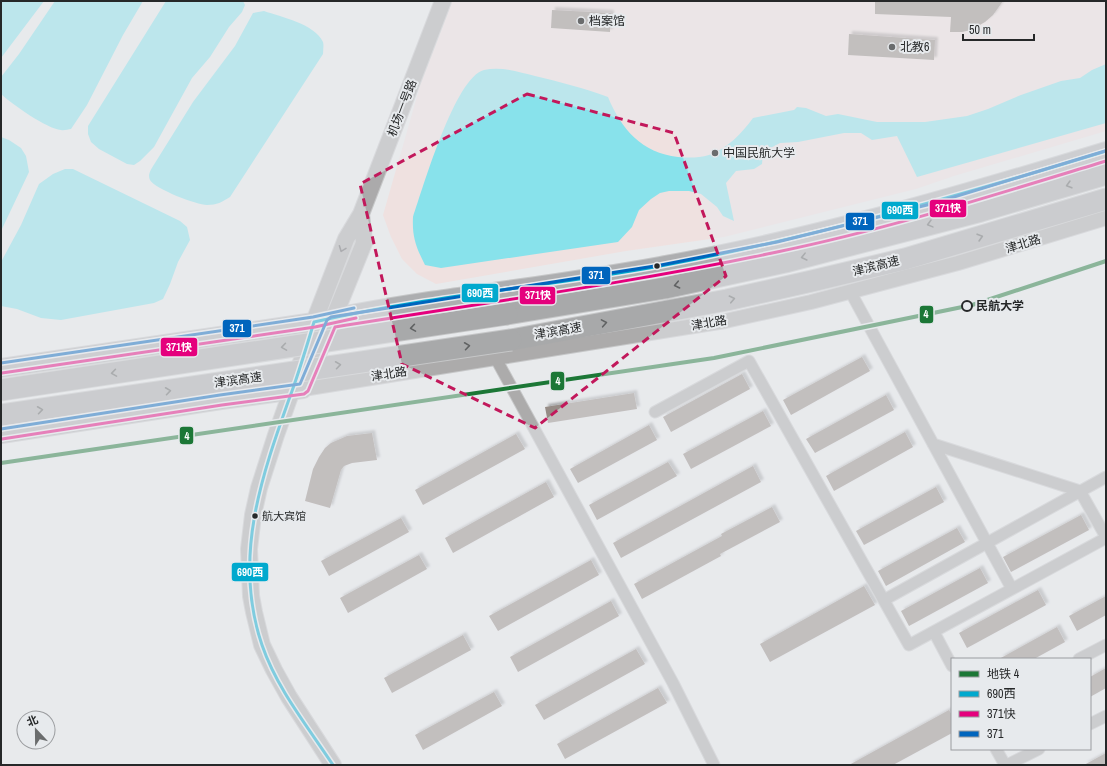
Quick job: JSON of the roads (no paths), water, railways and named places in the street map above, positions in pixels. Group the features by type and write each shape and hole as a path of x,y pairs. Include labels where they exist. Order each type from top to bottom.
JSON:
{"highway":[{"name":"津滨高速","path":"1,390 507,314 665,288 785,262 974,213 1106,174"},
{"name":"津滨高速","path":"1,416 510,340 719,302 905,259 1106,199"}],"main road":[{"name":"机场一号路","path":"298,389 314,322 346,239 361,214 443,1"},
{"path":"333,320 657,266 758,246 924,205 1106,151"},
{"path":"1,368 333,320 662,270 770,248 932,209 1106,156"},
{"name":"机场一号路","path":"298,389 333,320 364,243 361,214"},
{"path":"1,434 298,389"},
{"path":"298,389 267,462 253,515 249,555 251,596 258,628 268,657 297,710 333,765"},
{"path":"298,389 262,494 255,529 253,551 254,584 262,628 273,659 299,705 338,765"}],"street":[{"name":"津北路","path":"298,389 725,321 811,302 958,263 1106,218"},
{"path":"850,292 1012,590"},
{"path":"495,357 673,683 714,765"},
{"path":"655,412 750,361 910,646 1106,538 1080,491 933,444"},
{"path":"884,600 1106,477"},
{"path":"934,632 951,664"},
{"path":"1081,658 1106,645"},
{"path":"1091,724 1106,716"},
{"path":"997,750 1006,765 1037,750"}],"water":[{"path":"1,1 44,1 1,58"},
{"path":"55,1 143,1 123,35 87,105 71,129 63,130 55,129 39,121 21,110 1,94 1,77 19,54"},
{"path":"166,1 243,1 245,5 242,12 229,27 210,57 192,78 154,147 134,165 127,164 99,149 91,142 88,134 88,126"},
{"path":"264,11 297,22 313,30 323,42 323,54 230,197 219,203 207,205 168,192 153,184 149,178 149,173 193,102 235,46 253,13"},
{"path":"1106,64 1106,123 917,177 897,136 872,140 861,133 844,133 798,142 780,143 763,152 762,164 754,169 736,171 726,183 734,221 723,216 717,207 701,194 689,191 669,191 660,193 639,210 632,227 618,242 441,268 425,265 415,242 413,217 441,135 462,92 473,77 484,70 503,69 516,71 572,85 608,97 613,109 626,129 643,145 665,155 690,158 709,155 722,149 739,135 753,118 794,110 797,107 806,108 826,116 838,114 877,122 925,122 967,116 1061,81 1080,78 1092,70"},
{"path":"1,137 9,140 21,148 26,156 29,172 1,231"},
{"path":"65,169 73,169 180,221 187,227 190,240 178,262 163,299 154,303 61,320 41,318 17,309 1,306 1,262 21,225 39,184 53,174"}],"metro line":[{"name":"4","path":"1,463 714,358 972,305 1106,261"}],"place":[{"name":"档案馆","path":"581,21"},
{"name":"北教6","path":"892,47"},
{"name":"中国民航大学","path":"715,153"},
{"name":"民航大学","path":"967,306"},
{"name":"航大宾馆","path":"255,516"}]}
